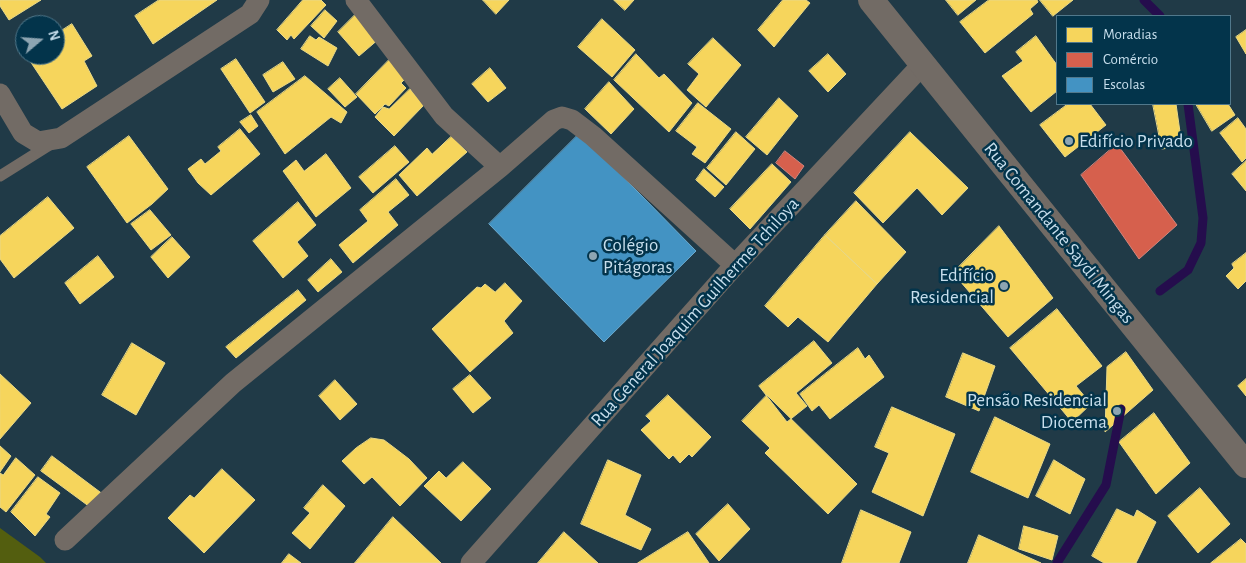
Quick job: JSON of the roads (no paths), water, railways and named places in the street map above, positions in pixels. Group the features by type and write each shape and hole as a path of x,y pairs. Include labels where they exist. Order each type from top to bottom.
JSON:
{"street":[{"path":"0,94 23,133 38,142 60,138 250,14 259,0"},
{"path":"356,0 444,116 500,167"},
{"name":"Rua Comandante Saydi Mingas","path":"871,0 1246,466"},
{"name":"Rua General Joaquim Guilherme Tchiloya","path":"471,563 735,266 923,64"},
{"path":"65,540 232,383 500,167 554,120 562,117 572,120 593,136 735,266"}],"lane":[{"path":"0,176 60,138"}],"waterway":[{"path":"1144,0 1159,15"},
{"path":"1160,291 1188,270 1201,243 1203,218 1188,105"},
{"path":"1057,563 1106,485 1121,409"}],"place":[{"name":"Edifício Privado","path":"1069,141"},
{"name":"Colégio Pitágoras","path":"593,256"},
{"name":"Edifício Residencial","path":"1004,286"},
{"name":"Pensão Residencial Diocema","path":"1117,411"}]}
